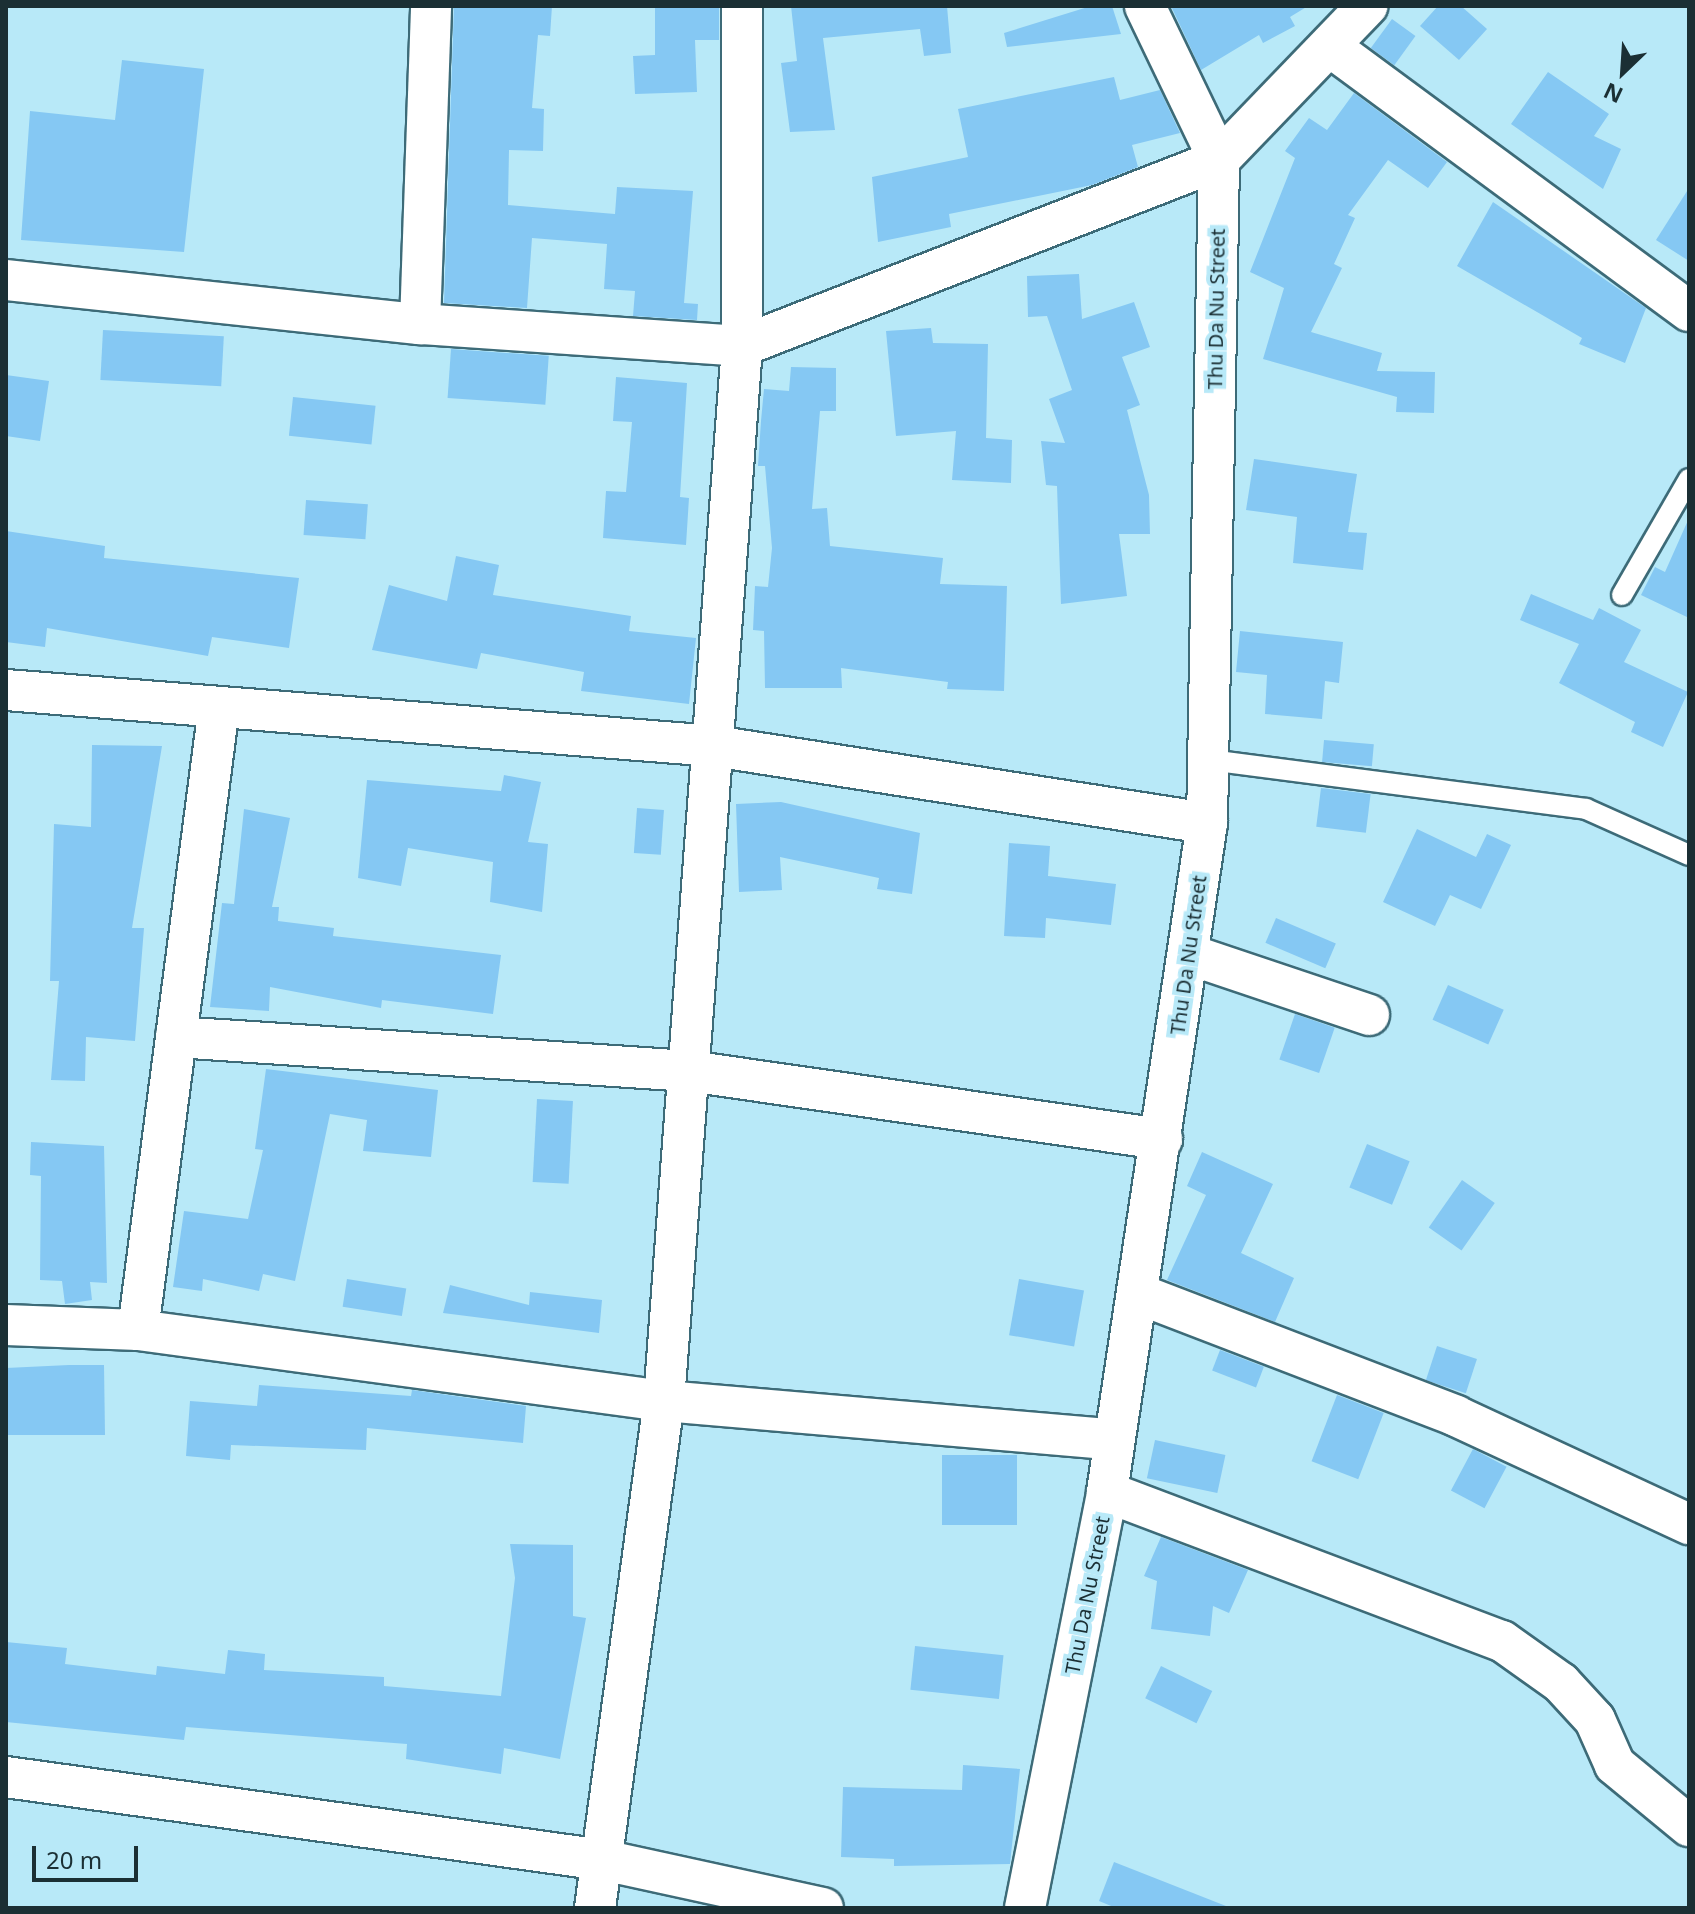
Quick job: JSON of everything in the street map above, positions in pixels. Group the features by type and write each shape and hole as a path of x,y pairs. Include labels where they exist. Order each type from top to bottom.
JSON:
{"street":[{"path":"420,324 431,6"},
{"path":"595,1908 664,1401 742,346 742,6"},
{"name":"Thu Da Nu Street","path":"1025,1908 1107,1492 1110,1439 1139,1294 1207,823 1219,160 1145,6"},
{"path":"6,280 420,324 742,346 1219,160 1332,48 1367,6"},
{"path":"1332,48 1689,311"},
{"path":"6,690 714,746 1207,823"},
{"path":"138,1330 219,707"},
{"path":"1188,954 1369,1015"},
{"path":"176,1037 689,1071 1162,1139"},
{"path":"1139,1294 1456,1416 1689,1524"},
{"path":"6,1325 138,1330 664,1401 1110,1439"},
{"path":"1107,1492 1502,1641 1561,1683 1595,1720 1615,1765 1689,1826"},
{"path":"6,1777 603,1860 823,1908"}],"lane":[{"path":"1622,595 1689,479"},
{"path":"1210,760 1586,809 1689,855"}],"building":[{"path":"454,6 552,6 550,36 538,35 532,108 544,109 543,151 509,150 508,205 615,214 617,187 693,191 684,303 698,304 697,320 633,316 635,291 604,289 607,244 532,238 527,308 444,303"},
{"path":"655,6 719,6 719,40 695,40 697,92 635,94 633,56 655,55"},
{"path":"791,6 947,6 951,53 924,56 920,29 823,38 835,130 790,132 781,63 797,61"},
{"path":"1091,6 1112,6 1121,34 1007,47 1004,33"},
{"path":"1171,6 1308,6 1290,17 1295,26 1263,43 1259,35 1201,70"},
{"path":"1438,6 1461,6 1487,29 1459,60 1420,26"},
{"path":"1392,19 1415,36 1394,65 1371,48"},
{"path":"122,60 204,69 184,252 21,240 30,111 115,120"},
{"path":"1548,72 1609,114 1594,136 1621,149 1603,189 1511,124"},
{"path":"1114,77 1120,100 1160,90 1180,133 1132,145 1138,167 1092,185 949,214 951,227 878,242 872,177 968,157 958,109"},
{"path":"1354,93 1447,162 1428,188 1388,160 1348,215 1355,218 1334,264 1342,268 1311,332 1382,353 1377,371 1435,372 1434,413 1396,412 1397,397 1263,359 1284,288 1250,272 1295,158 1285,151 1309,118 1327,130"},
{"path":"1689,188 1689,261 1656,240"},
{"path":"1493,202 1646,308 1625,363 1579,344 1582,338 1457,266"},
{"path":"1079,274 1082,319 1134,302 1150,347 1122,357 1140,405 1127,410 1149,495 1150,534 1119,534 1127,596 1061,604 1057,486 1046,485 1041,441 1065,443 1049,399 1072,390 1047,316 1028,317 1027,276"},
{"path":"931,328 933,343 988,344 986,438 1012,440 1011,483 952,480 956,431 896,436 886,331"},
{"path":"103,330 224,336 221,386 100,380"},
{"path":"451,349 549,356 545,405 448,398"},
{"path":"791,367 836,368 836,411 820,411 812,509 827,508 830,546 943,558 940,584 1007,586 1004,691 947,689 948,682 841,668 842,688 765,688 764,631 753,630 755,586 768,587 772,548 765,466 758,466 761,421 764,389 789,391"},
{"path":"6,375 49,381 40,441 6,436"},
{"path":"616,377 687,383 680,497 689,498 686,545 603,538 606,491 626,492 632,422 613,421"},
{"path":"293,397 376,406 371,444 289,436"},
{"path":"1254,459 1357,474 1348,532 1367,533 1363,570 1293,563 1297,517 1246,510"},
{"path":"306,500 368,504 365,539 304,535"},
{"path":"1689,518 1689,618 1641,595 1655,567 1665,572"},
{"path":"6,531 105,546 104,558 299,578 289,648 212,637 208,656 47,628 45,647 6,642"},
{"path":"456,556 499,565 493,595 631,616 629,631 696,638 689,704 581,691 584,672 481,653 477,669 372,650 389,585 447,601"},
{"path":"1531,594 1593,620 1599,608 1641,630 1624,662 1688,692 1663,747 1631,732 1635,722 1559,683 1579,644 1520,620"},
{"path":"1240,631 1343,642 1339,683 1325,681 1322,719 1265,714 1267,675 1236,672"},
{"path":"1324,740 1374,744 1372,766 1322,762"},
{"path":"92,745 162,746 132,928 144,928 135,1041 86,1037 85,1081 51,1080 59,981 50,981 54,824 91,827"},
{"path":"504,775 541,782 528,842 548,844 542,912 490,902 493,862 408,848 401,886 358,878 367,780 501,791"},
{"path":"1321,788 1371,794 1366,833 1316,827"},
{"path":"781,802 920,833 912,894 877,889 879,878 780,857 782,890 739,892 736,804"},
{"path":"637,808 664,810 661,855 634,853"},
{"path":"244,809 290,818 272,907 279,907 278,921 334,928 333,936 501,955 493,1014 382,1000 381,1008 270,987 269,1011 210,1007 222,903 234,904"},
{"path":"1417,829 1476,857 1487,834 1511,845 1481,909 1450,895 1435,926 1383,902"},
{"path":"1009,843 1050,846 1048,876 1116,884 1111,925 1046,918 1045,938 1004,936"},
{"path":"1276,918 1336,943 1325,968 1265,943"},
{"path":"1448,985 1504,1010 1488,1045 1433,1020"},
{"path":"1295,1014 1335,1028 1319,1073 1279,1059"},
{"path":"266,1069 438,1090 431,1157 363,1151 367,1120 330,1114 295,1281 263,1274 259,1291 203,1279 202,1291 173,1287 184,1211 248,1219 263,1150 255,1149"},
{"path":"537,1099 573,1101 569,1184 533,1182"},
{"path":"31,1142 104,1146 107,1283 90,1282 92,1300 65,1304 62,1281 40,1280 41,1176 30,1175"},
{"path":"1367,1144 1410,1161 1392,1205 1349,1188"},
{"path":"1202,1152 1273,1184 1241,1253 1294,1278 1275,1322 1167,1280 1206,1195 1187,1186"},
{"path":"1462,1180 1495,1203 1461,1250 1429,1228"},
{"path":"347,1279 406,1288 402,1316 343,1307"},
{"path":"1019,1279 1084,1290 1074,1347 1009,1335"},
{"path":"450,1285 529,1305 530,1292 602,1300 599,1333 443,1313"},
{"path":"1437,1346 1477,1359 1466,1393 1426,1380"},
{"path":"1220,1350 1264,1367 1256,1387 1212,1371"},
{"path":"104,1365 105,1435 6,1435 6,1368"},
{"path":"259,1385 411,1396 412,1390 526,1406 523,1443 367,1428 366,1450 231,1445 230,1460 186,1456 190,1401 257,1406"},
{"path":"1337,1395 1384,1413 1358,1479 1312,1461"},
{"path":"1155,1440 1225,1455 1217,1493 1147,1478"},
{"path":"1473,1449 1507,1467 1484,1508 1451,1490"},
{"path":"942,1455 1017,1455 1017,1525 942,1525"},
{"path":"1161,1537 1248,1570 1229,1613 1213,1606 1210,1636 1151,1629 1157,1581 1144,1576"},
{"path":"510,1544 573,1545 573,1616 586,1618 560,1759 504,1748 501,1774 406,1759 407,1744 186,1727 184,1740 6,1722 6,1642 67,1648 65,1664 156,1675 157,1666 225,1674 228,1650 265,1654 264,1670 384,1677 384,1686 501,1696 515,1578"},
{"path":"915,1646 1004,1655 999,1699 910,1690"},
{"path":"1161,1666 1212,1691 1196,1723 1145,1698"},
{"path":"963,1765 1020,1769 1010,1864 894,1866 894,1859 841,1857 843,1787 962,1790"},
{"path":"1114,1862 1226,1908 1116,1908 1099,1901"}]}
